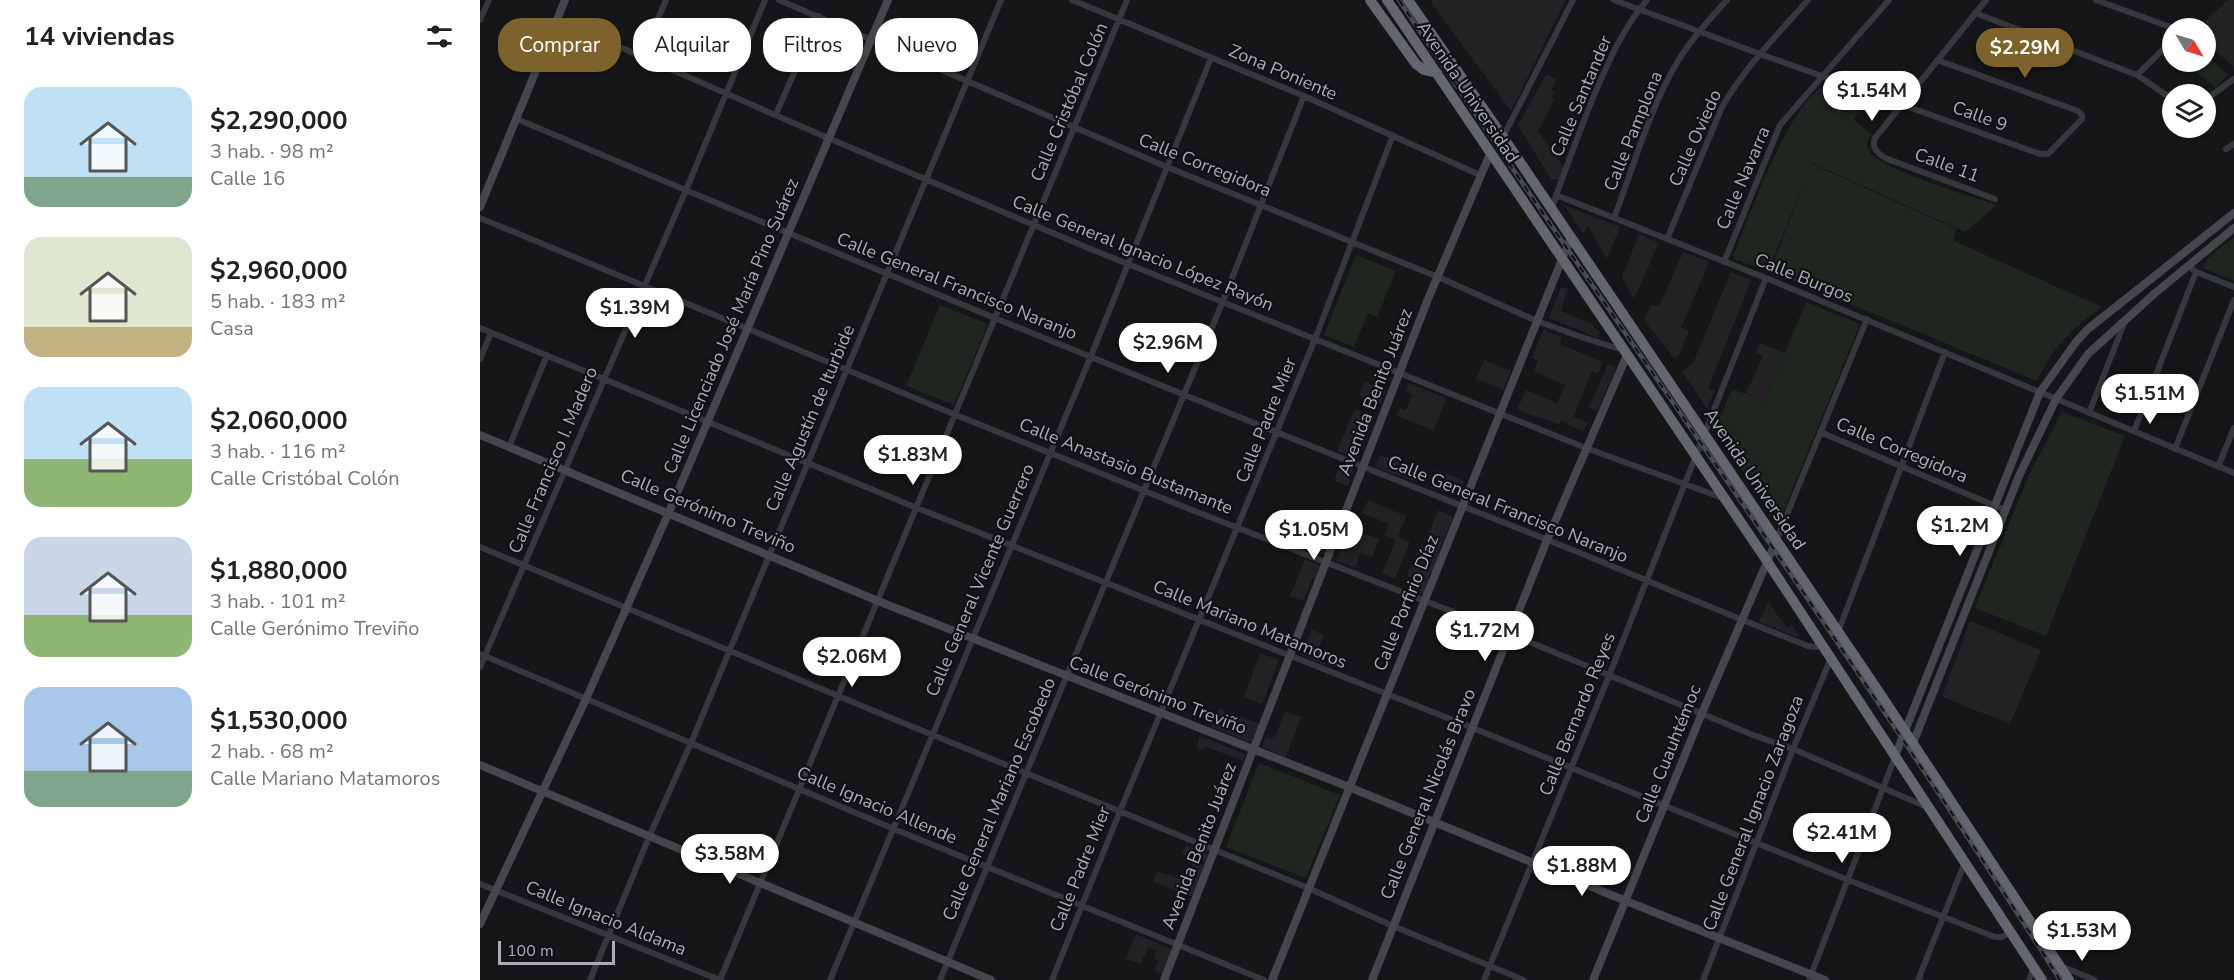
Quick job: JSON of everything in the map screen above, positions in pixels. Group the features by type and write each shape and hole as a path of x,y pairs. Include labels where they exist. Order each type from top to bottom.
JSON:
{"highway":[{"path":"1371,0 1416,64 1424,70 1437,74"},
{"name":"Avenida Universidad","path":"1387,0 1767,561 2042,980"},
{"name":"Avenida Universidad","path":"1411,0 1905,731 2069,980"}],"street":[{"path":"480,20 489,0"},
{"path":"559,18 565,0"},
{"path":"658,18 666,0"},
{"name":"Calle Francisco I. Madero","path":"480,667 483,655 525,565 686,190 765,0"},
{"name":"Calle Corregidora","path":"779,0 1167,167 1438,277 1537,321 1625,353"},
{"name":"Calle Licenciado José María Pino Suárez","path":"480,924 586,699 669,512 888,0"},
{"name":"Calle Agustín de Iturbide","path":"590,980 730,651 1001,0"},
{"name":"Zona Poniente","path":"1072,0 1304,96 1480,175"},
{"name":"Calle Cristóbal Colón","path":"720,980 1127,0"},
{"path":"1503,136 1573,0"},
{"name":"Calle 9","path":"1614,0 2040,154 2048,154 2082,120 2082,115 2078,111 1937,60"},
{"name":"Calle Santander","path":"1552,209 1606,67 1638,10 1647,0"},
{"name":"Calle Pamplona","path":"1614,218 1663,90 1680,58 1699,31 1727,0"},
{"name":"Calle Oviedo","path":"1667,239 1722,106 1760,54 1808,0"},
{"name":"Calle Navarra","path":"1724,262 1780,125 1888,0"},
{"path":"1902,104 1986,0"},
{"path":"2096,0 2162,24"},
{"path":"1975,14 2137,75 2162,92"},
{"path":"776,114 819,16"},
{"path":"2137,75 2162,51"},
{"name":"Calle General Vicente Guerrero","path":"830,980 1091,356 1211,58"},
{"path":"480,207 536,72"},
{"name":"Calle General Ignacio López Rayón","path":"679,72 1034,225 1586,448 1724,498"},
{"path":"2216,92 2234,80"},
{"name":"Calle General Mariano Escobedo","path":"940,980 1185,394 1304,96"},
{"name":"Calle 11","path":"1902,104 1875,138 1874,148 1879,154 1995,199"},
{"name":"Calle General Francisco Naranjo","path":"517,119 788,234 1277,433 1808,646 1816,647 1822,644"},
{"name":"Calle Padre Mier","path":"1052,980 1315,339 1393,135"},
{"path":"2226,149 2234,144"},
{"name":"Avenida Benito Juárez","path":"1164,980 1438,277 1490,154"},
{"name":"Calle Burgos","path":"1556,195 1867,319 2234,473"},
{"path":"1810,977 2040,392 2088,329 2234,213"},
{"name":"Calle Anastasio Bustamante","path":"480,218 956,415 1510,634 1793,749 1929,808"},
{"path":"1913,743 2005,510 2033,443 2056,399 2088,354 2154,294 2192,270 2234,228"},
{"name":"Calle Porfirio Díaz","path":"1272,980 1571,237"},
{"path":"2192,270 2234,287"},
{"path":"2134,431 2192,270"},
{"name":"Calle Bernardo Reyes","path":"1484,980 1609,676 1766,278"},
{"path":"2175,449 2234,300"},
{"path":"1776,541 1867,319"},
{"path":"2089,413 2125,321"},
{"name":"Calle Mariano Matamoros","path":"480,327 917,508 1571,767 1848,880 1995,937 2002,937 2011,932"},
{"path":"480,359 491,333"},
{"path":"1838,632 1945,352"},
{"name":"Calle General Nicolás Bravo","path":"1372,980 1547,540 1625,353"},
{"path":"509,447 547,356"},
{"path":"2218,466 2234,428"},
{"name":"Calle Corregidora","path":"1820,432 2005,510"},
{"name":"Calle Gerónimo Treviño","path":"480,435 878,601 1350,787 1810,977 1825,980"},
{"name":"Calle Cuauhtémoc","path":"1593,980 1702,713 1776,541"},
{"path":"480,547 1026,774 1308,888 1524,980"},
{"name":"Calle Ignacio Allende","path":"483,655 894,829 1264,980"},
{"name":"Calle General Ignacio Zaragoza","path":"1703,980 1831,658"},
{"path":"480,765 992,980"},
{"path":"1918,980 1965,862"},
{"name":"Calle Ignacio Aldama","path":"480,884 720,980"},
{"path":"2060,966 2095,980"},
{"path":"2029,980 2034,968"}],"shaded area":[{"path":"1430,0 1566,0 1511,111 1462,45"},
{"path":"2228,0 2234,0 2234,67 2216,51 2216,18 2208,18"},
{"path":"2216,64 2228,74 2216,88 2216,84 2211,84 2196,72 2216,72"},
{"path":"1546,75 1557,79 1551,90 1555,92 1552,97 1555,98 1538,131 1564,168 1560,179 1551,179 1518,125"},
{"path":"1827,84 1871,101 1853,119 1871,134 1867,146 1876,158 1907,174 1997,205 1965,232 1812,164 1956,229 1954,241 2102,307 2064,339 2050,357 2037,381 1770,271 1806,178 1768,271 1736,260 1733,256 1760,188 1785,136 1813,95"},
{"path":"1564,205 1620,227 1607,259 1588,226 1583,234"},
{"path":"1639,234 1659,243 1634,299 1622,277"},
{"path":"2234,237 2234,281 2203,268 2206,260"},
{"path":"1683,252 1709,262 1681,328 1689,331 1679,355 1674,358 1644,320 1651,305 1659,307"},
{"path":"1356,255 1396,271 1377,317 1368,313 1354,347 1324,335"},
{"path":"1731,272 1751,280 1708,388 1715,391 1707,408 1682,372 1693,363"},
{"path":"1561,287 1568,289 1561,311 1590,323 1600,332 1598,338 1549,318"},
{"path":"1806,302 1860,324 1778,525 1715,429 1732,389 1765,401"},
{"path":"940,305 988,324 954,405 906,386"},
{"path":"1543,330 1562,337 1560,344 1603,362 1598,373 1592,371 1573,417 1588,422 1583,432 1561,421 1559,424 1517,410 1526,390 1557,403 1565,385 1534,372 1538,361 1532,357"},
{"path":"1760,343 1785,353 1765,401 1746,393 1763,356 1755,353"},
{"path":"1484,360 1511,371 1503,390 1476,379"},
{"path":"1608,364 1616,367 1597,411 1589,407"},
{"path":"1365,382 1386,390 1380,404 1359,395"},
{"path":"1409,383 1446,398 1434,430 1397,416 1400,408 1406,410 1412,394 1406,391"},
{"path":"1355,409 1375,417 1359,457 1355,459 1337,451"},
{"path":"2062,412 2125,436 2046,636 1975,608 2029,475"},
{"path":"1380,455 1418,469 1413,481 1375,467"},
{"path":"1340,464 1354,469 1348,486 1334,481"},
{"path":"1436,470 1464,481 1459,493 1439,486 1437,490 1430,488"},
{"path":"1368,500 1406,516 1398,537 1410,542 1395,578 1382,574 1396,540 1385,535 1389,524 1362,513"},
{"path":"1325,508 1338,512 1326,540 1333,543 1327,556 1309,548"},
{"path":"1438,510 1453,517 1438,553 1440,555 1428,578 1432,580 1425,596 1408,588 1413,578 1407,576 1419,546 1424,547"},
{"path":"1356,530 1379,539 1372,557 1361,553 1355,567 1336,561 1342,546 1349,548"},
{"path":"1305,559 1322,566 1317,579 1313,577 1303,601 1290,596"},
{"path":"1768,602 1788,629 1791,623 1800,638 1759,622"},
{"path":"1970,621 2041,650 2010,724 1942,697"},
{"path":"1312,630 1324,635 1319,647 1330,652 1325,665 1300,655"},
{"path":"1260,653 1279,660 1262,704 1244,697"},
{"path":"1219,709 1260,724 1252,743 1211,727"},
{"path":"1285,711 1301,717 1286,757 1262,747 1266,737 1274,740"},
{"path":"1200,736 1246,754 1243,761 1205,746 1203,751 1196,747"},
{"path":"1259,763 1340,795 1306,878 1226,847"},
{"path":"1186,845 1210,855 1206,863 1182,854"},
{"path":"1194,860 1204,864 1193,897 1153,882 1157,871 1185,881"},
{"path":"1136,934 1173,950 1164,974 1154,970 1159,961 1154,958 1156,951 1149,947 1140,964 1126,959"}],"railway":[{"path":"1399,0 1816,611 2060,980"}]}
